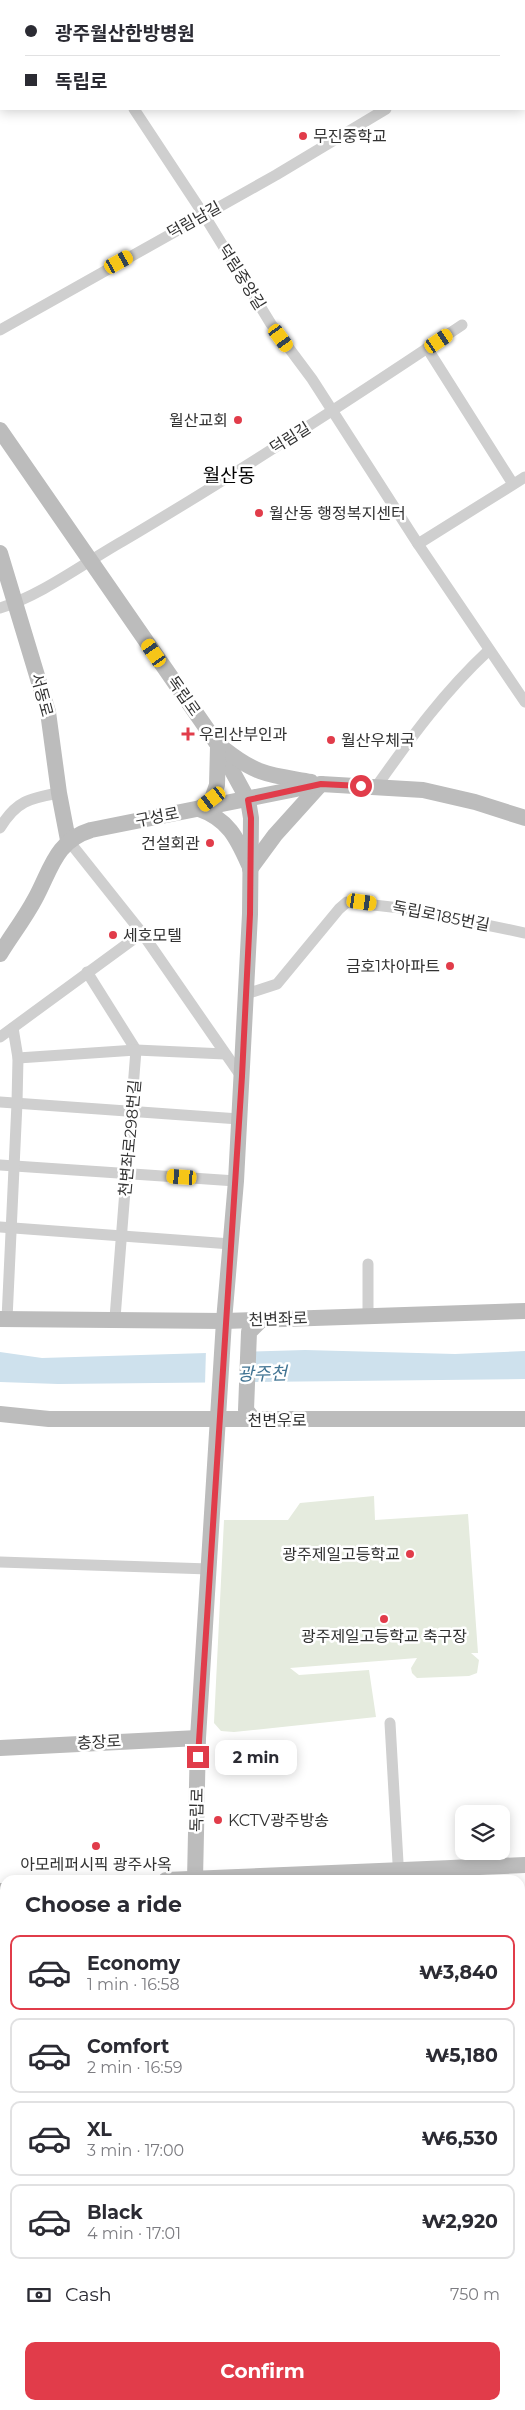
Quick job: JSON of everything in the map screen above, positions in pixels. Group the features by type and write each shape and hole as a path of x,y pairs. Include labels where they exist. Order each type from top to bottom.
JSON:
{"street":[{"name":"덕림중앙길","path":"135,110 204,215 271,324 312,379 418,544 525,702"},
{"name":"덕림남길","path":"0,330 276,175 384,110"},
{"name":"덕림길","path":"0,608 16,603 178,508 332,411 462,325"},
{"path":"427,348 513,484"},
{"name":"독립로","path":"0,430 218,745 248,800 251,818 242,1076 198,1738 195,1875"},
{"path":"418,544 525,477"},
{"name":"서동로","path":"0,553 48,712 59,793 68,840"},
{"path":"376,787 439,701 458,679 490,650"},
{"path":"218,745 242,763 260,773 321,784"},
{"path":"198,809 212,799 217,785 218,745"},
{"path":"250,869 274,835 321,784"},
{"name":"구성로","path":"68,840 90,830 321,784 423,790 475,802 525,818"},
{"path":"0,828 15,808 23,802 33,797 59,793"},
{"path":"198,809 215,815 236,836 250,869"},
{"path":"0,954 35,899 58,852 68,840 142,933 242,1076"},
{"name":"독립로185번길","path":"246,994 277,984 339,908 347,902 409,909 525,933"},
{"path":"0,1037 142,933"},
{"path":"87,972 136,1050"},
{"path":"4,1319 5,1228 13,1166 18,1103 18,1058 13,1028"},
{"path":"18,1058 136,1050 225,1054"},
{"name":"천변좌로298번길","path":"114,1318 136,1050"},
{"path":"0,1102 239,1119"},
{"path":"0,1165 236,1181"},
{"path":"5,1228 121,1238 231,1244"},
{"path":"368,1264 368,1316"},
{"name":"천변좌로","path":"4,1319 114,1318 224,1325 262,1319 525,1311"},
{"path":"250,1415 249,1332 262,1319"},
{"name":"천변우로","path":"0,1414 49,1419 220,1415 525,1419"},
{"path":"0,1562 209,1569"},
{"path":"390,1723 398,1875 525,1865"},
{"name":"충장로","path":"0,1748 198,1738"}],"shaded area":[{"path":"374,1496 375,1520 468,1514 478,1653 471,1653 479,1660 477,1673 469,1676 417,1678 412,1673 411,1668 417,1658 290,1668 299,1675 369,1670 376,1717 234,1732 221,1731 214,1723 224,1520 288,1520 300,1503"}],"water":[{"name":"광주천","path":"305,1350 455,1354 525,1351 525,1379 58,1384 0,1382 0,1352 42,1358"}],"pier":[{"path":"250,1348 249,1384 205,1385 206,1349"}],"place":[{"name":"무진중학교","path":"303,136"},
{"name":"월산교회","path":"238,420"},
{"name":"월산동 행정복지센터","path":"259,513"},
{"name":"우리산부인과","path":"188,734"},
{"name":"월산우체국","path":"331,740"},
{"name":"건설회관","path":"210,843"},
{"name":"세호모텔","path":"113,935"},
{"name":"금호1차아파트","path":"450,966"},
{"name":"광주제일고등학교","path":"410,1554"},
{"name":"광주제일고등학교 축구장","path":"384,1619"},
{"name":"KCTV광주방송","path":"218,1820"},
{"name":"아모레퍼시픽 광주사옥","path":"96,1846"}],"district":[{"name":"월산동","path":"229,475"}],"route":[{"path":"198,1757 220,1419 224,1321 236,1181 242,1076 250,914 251,818 248,800 321,784 361,786"}]}
